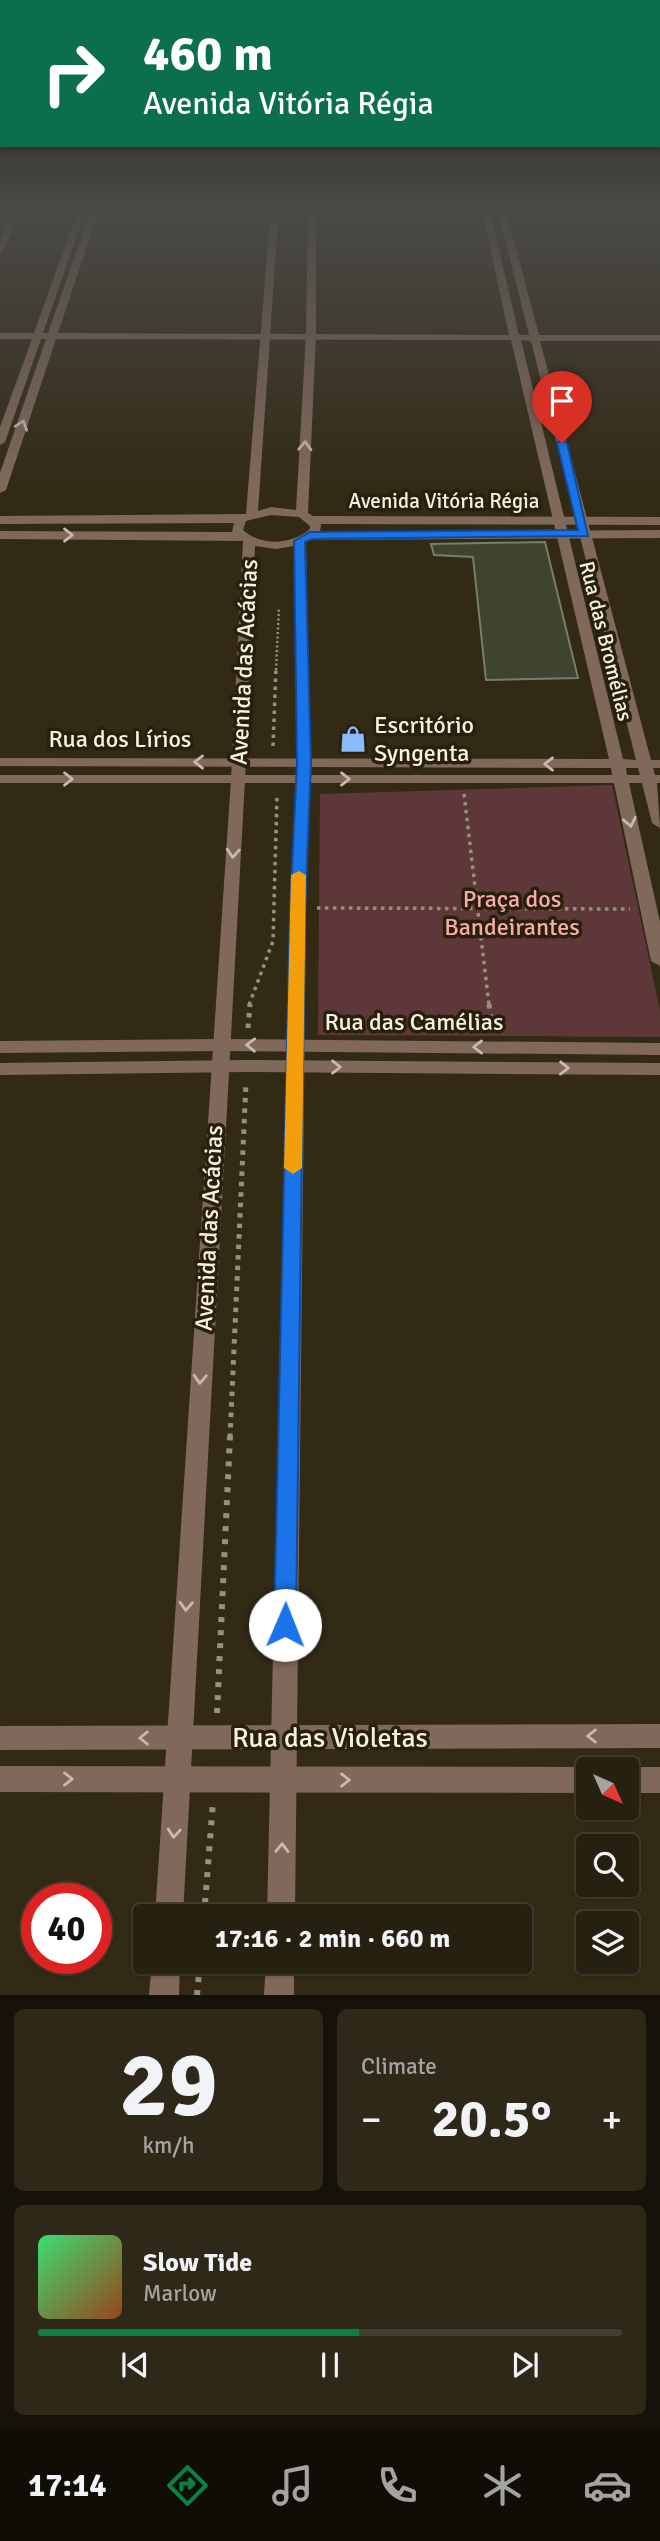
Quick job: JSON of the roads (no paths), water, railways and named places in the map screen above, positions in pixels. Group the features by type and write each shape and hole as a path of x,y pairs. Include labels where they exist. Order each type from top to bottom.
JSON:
{"street":[{"path":"0,442 51,300"},
{"path":"0,490 65,300"},
{"path":"0,520 247,517 269,300"},
{"path":"307,517 311,300"},
{"name":"Rua das Bromélias","path":"508,300 559,528 619,772 660,961"},
{"name":"Rua das Bromélias","path":"525,300 583,527 654,772 660,823"},
{"path":"0,336 37,339 660,338"},
{"path":"0,342 37,339"},
{"name":"Avenida Vitória Régia","path":"247,517 281,511 307,517 559,528"},
{"name":"Avenida das Acácias","path":"170,1904 219,1056 239,762 245,538 237,525 247,517"},
{"name":"Avenida das Acácias","path":"281,1904 305,538 316,525 307,517"},
{"name":"Avenida Vitória Régia","path":"245,538 282,544 305,538 583,527 660,520"},
{"name":"Avenida Vitória Régia","path":"583,527 660,534"},
{"path":"0,534 245,538"},
{"name":"Rua dos Lírios","path":"0,762 239,762 303,771 462,779 619,772"},
{"name":"Rua dos Lírios","path":"0,779 238,779 303,771 654,772"},
{"name":"Rua das Camélias","path":"0,1069 219,1056 296,1046 660,1049"},
{"name":"Rua das Camélias","path":"0,1047 219,1056 295,1067 660,1069"},
{"name":"Rua das Violetas","path":"0,1738 660,1736"},
{"name":"Rua das Violetas","path":"0,1779 576,1780"},
{"path":"639,1780 660,1780"},
{"path":"164,1995 165,1974"},
{"path":"279,1995 280,1974"}],"place":[{"name":"Escritório Syngenta","path":"353,739"}],"park label":[{"name":"Praça dos Bandeirantes","path":"512,913"}]}
